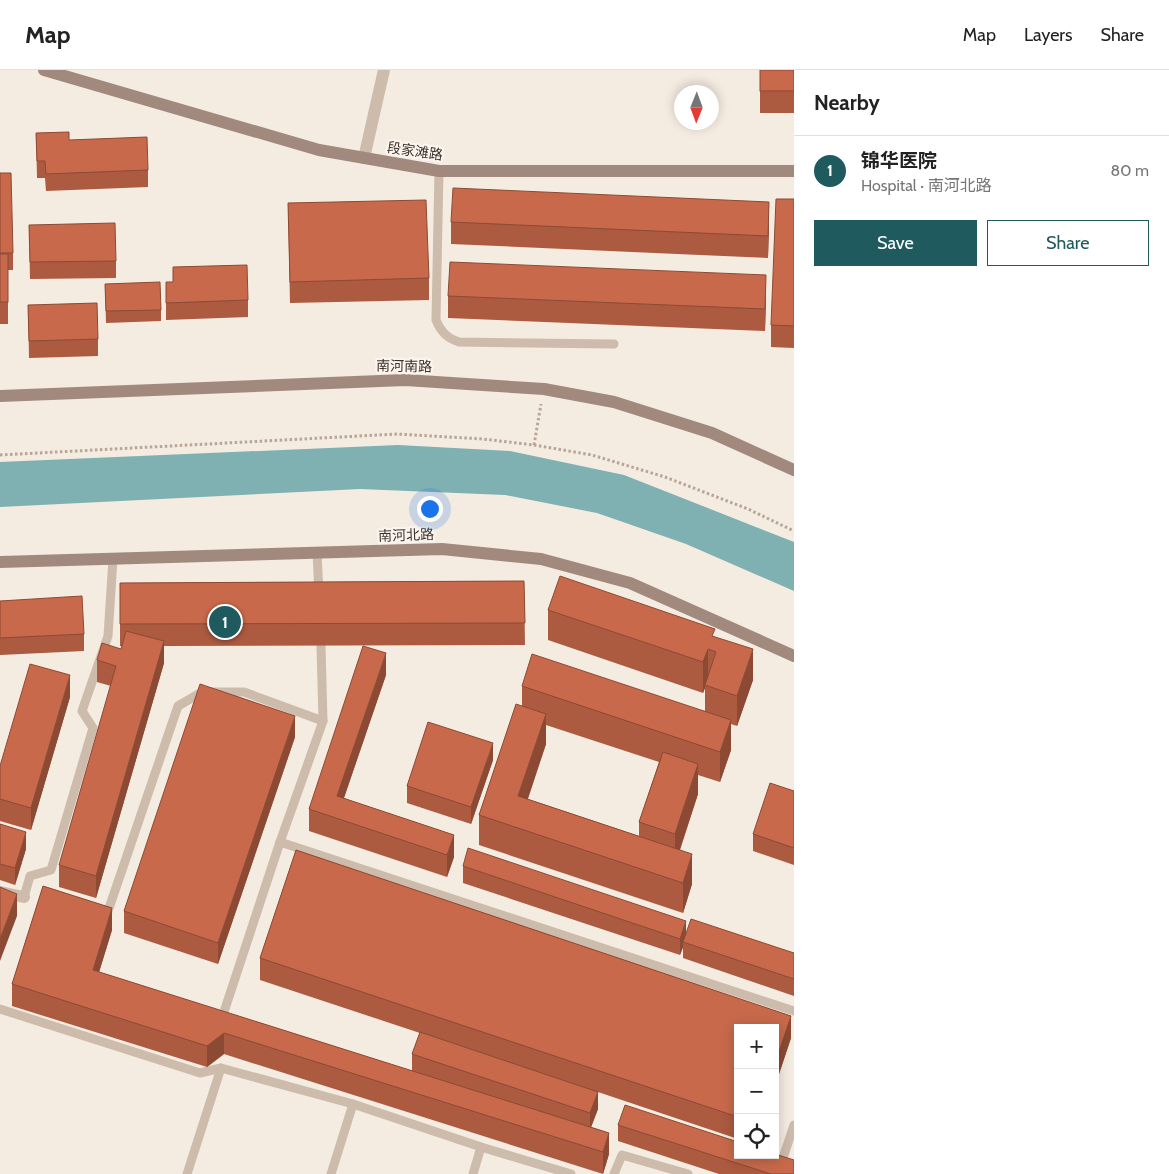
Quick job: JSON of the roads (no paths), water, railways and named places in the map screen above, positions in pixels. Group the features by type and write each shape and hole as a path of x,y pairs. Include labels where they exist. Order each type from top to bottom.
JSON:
{"street":[{"name":"段家滩路","path":"44,70 319,150 439,171 794,171"},
{"path":"364,158 384,70"},
{"name":"南河南路","path":"0,396 404,380 544,389 614,402 703,430 794,470"},
{"name":"南河北路","path":"0,562 442,549 541,559 630,584 794,656"},
{"path":"0,892 24,897"}],"lane":[{"path":"439,171 436,320 444,334 459,342 614,344"},
{"path":"317,552 319,604"},
{"path":"24,897 30,876 51,870 93,728 82,711 108,636 112,559"},
{"path":"221,1021 280,842 323,721 321,646"},
{"path":"106,917 178,706 202,692 244,692 323,721"},
{"path":"280,842 794,1011"},
{"path":"0,1010 200,1073 221,1068 354,1104 481,1147 571,1174"},
{"path":"187,1174 221,1068"},
{"path":"331,1174 354,1104"},
{"path":"782,1161 794,1125"},
{"path":"473,1174 481,1147"},
{"path":"614,1174 622,1155 688,1174"}],"water":[{"path":"398,445 510,451 624,475 794,542 794,591 686,544 597,513 505,495 360,489 0,507 0,462"}],"place":[{"name":"锦华医院","path":"225,622"}]}
